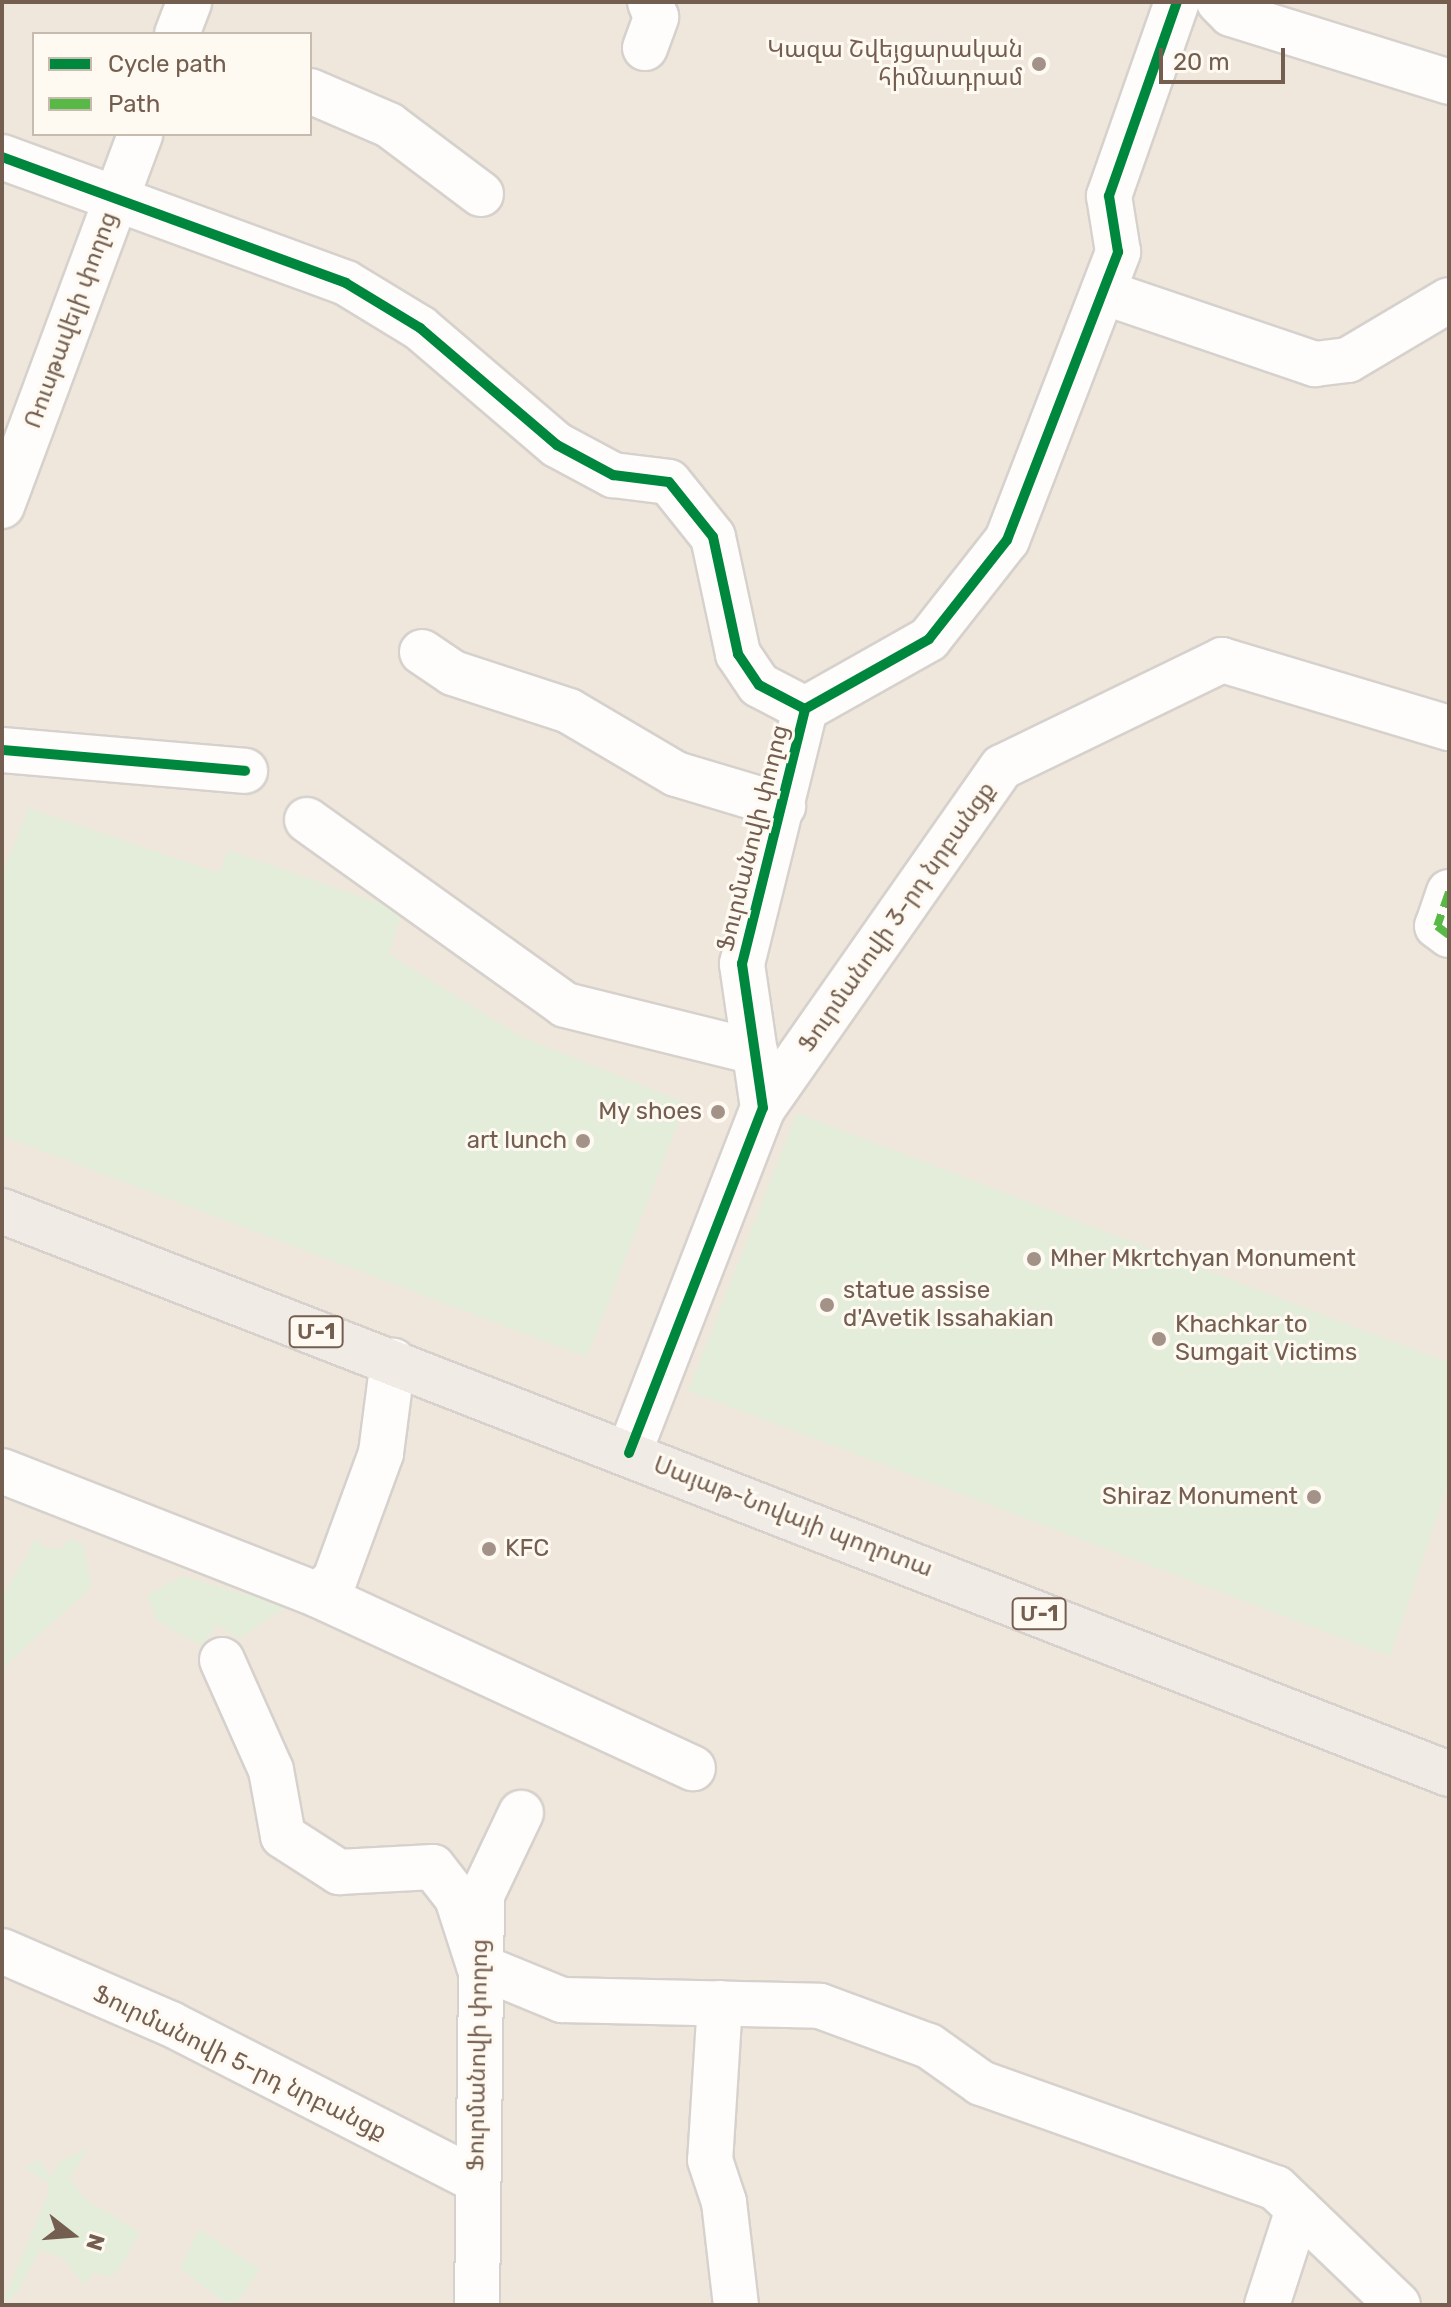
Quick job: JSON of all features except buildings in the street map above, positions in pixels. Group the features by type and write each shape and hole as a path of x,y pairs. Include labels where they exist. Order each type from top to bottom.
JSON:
{"highway":[{"name":"Սայաթ-Նովայի պողոտա","path":"2,1211 1449,1774"}],"street":[{"path":"178,32 189,2"},
{"path":"645,48 656,17 650,2"},
{"name":"Ֆուրմանովի փողոց","path":"629,1453 763,1108 742,964 805,709 929,639 1007,540 1118,252 1109,196 1177,2"},
{"path":"1219,2 1231,14 1449,82"},
{"path":"312,92 389,125 481,194"},
{"name":"Ռուսթավելի փողոց","path":"2,506 139,136"},
{"path":"2,157 346,283 420,328 557,445 613,475 669,482 713,537 738,654 759,685 805,709"},
{"path":"1103,292 1315,364 1348,360 1449,300"},
{"path":"422,652 453,673 569,711 676,774 783,806"},
{"name":"Ֆուրմանովի 3-րդ նրբանցք","path":"763,1108 1002,767 1222,660 1449,728"},
{"path":"2,750 245,771"},
{"path":"307,820 565,1005 755,1052"},
{"path":"1449,892 1437,926 1449,935"},
{"path":"318,1595 335,1579 381,1453 393,1361"},
{"path":"2,1471 318,1595 693,1768"},
{"path":"222,1660 271,1770 283,1836 339,1872 433,1867 457,1898 479,1966 562,2000 820,2006 929,2046 981,2083 1276,2188 1398,2305"},
{"name":"Ֆուրմանովի փողոց","path":"477,2305 476,2180 482,1895 521,1813"},
{"name":"Ֆուրմանովի 5-րդ նրբանցք","path":"2,1951 171,2024 476,2180"},
{"path":"720,2003 710,2160 724,2202 736,2305"},
{"path":"1267,2305 1298,2209"}],"shaded area":[{"path":"2,2 1449,2 1449,2305 2,2305"}],"green space":[{"path":"28,808 219,873 228,850 402,911 389,954 520,1036 686,1103 587,1357 2,1136 2,877"},
{"path":"797,1113 1449,1363 1449,1482 1390,1656 688,1391"},
{"path":"36,1538 46,1548 62,1549 69,1539 83,1544 92,1587 2,1669 2,1598"},
{"path":"183,1576 243,1594 310,1592 238,1639 217,1624 202,1646 157,1621 147,1595"},
{"path":"90,2147 70,2178 85,2199 140,2232 121,2267 110,2277 94,2272 84,2285 63,2258 40,2250 17,2294 2,2304 48,2194 48,2183 24,2168 39,2160 52,2178 59,2162"},
{"path":"199,2229 260,2269 238,2302 225,2303 180,2268"}],"marked path":[{"path":"1449,892 1437,926 1449,935"}],"cycle path":[{"path":"629,1453 763,1108 742,964 805,709 929,639 1007,540 1118,252 1109,196 1177,2"},
{"path":"2,157 346,283 420,328 557,445 613,475 669,482 713,537 738,654 759,685 805,709"},
{"path":"2,750 245,771"}],"place":[{"name":"Կազա Շվեյցարական հիմնադրամ","path":"1039,64"},
{"name":"My shoes","path":"718,1112"},
{"name":"art lunch","path":"583,1141"},
{"name":"Mher Mkrtchyan Monument","path":"1034,1259"},
{"name":"statue assise d'Avetik Issahakian","path":"827,1305"},
{"name":"Khachkar to Sumgait Victims","path":"1159,1339"},
{"name":"Shiraz Monument","path":"1314,1497"},
{"name":"KFC","path":"489,1549"}]}
